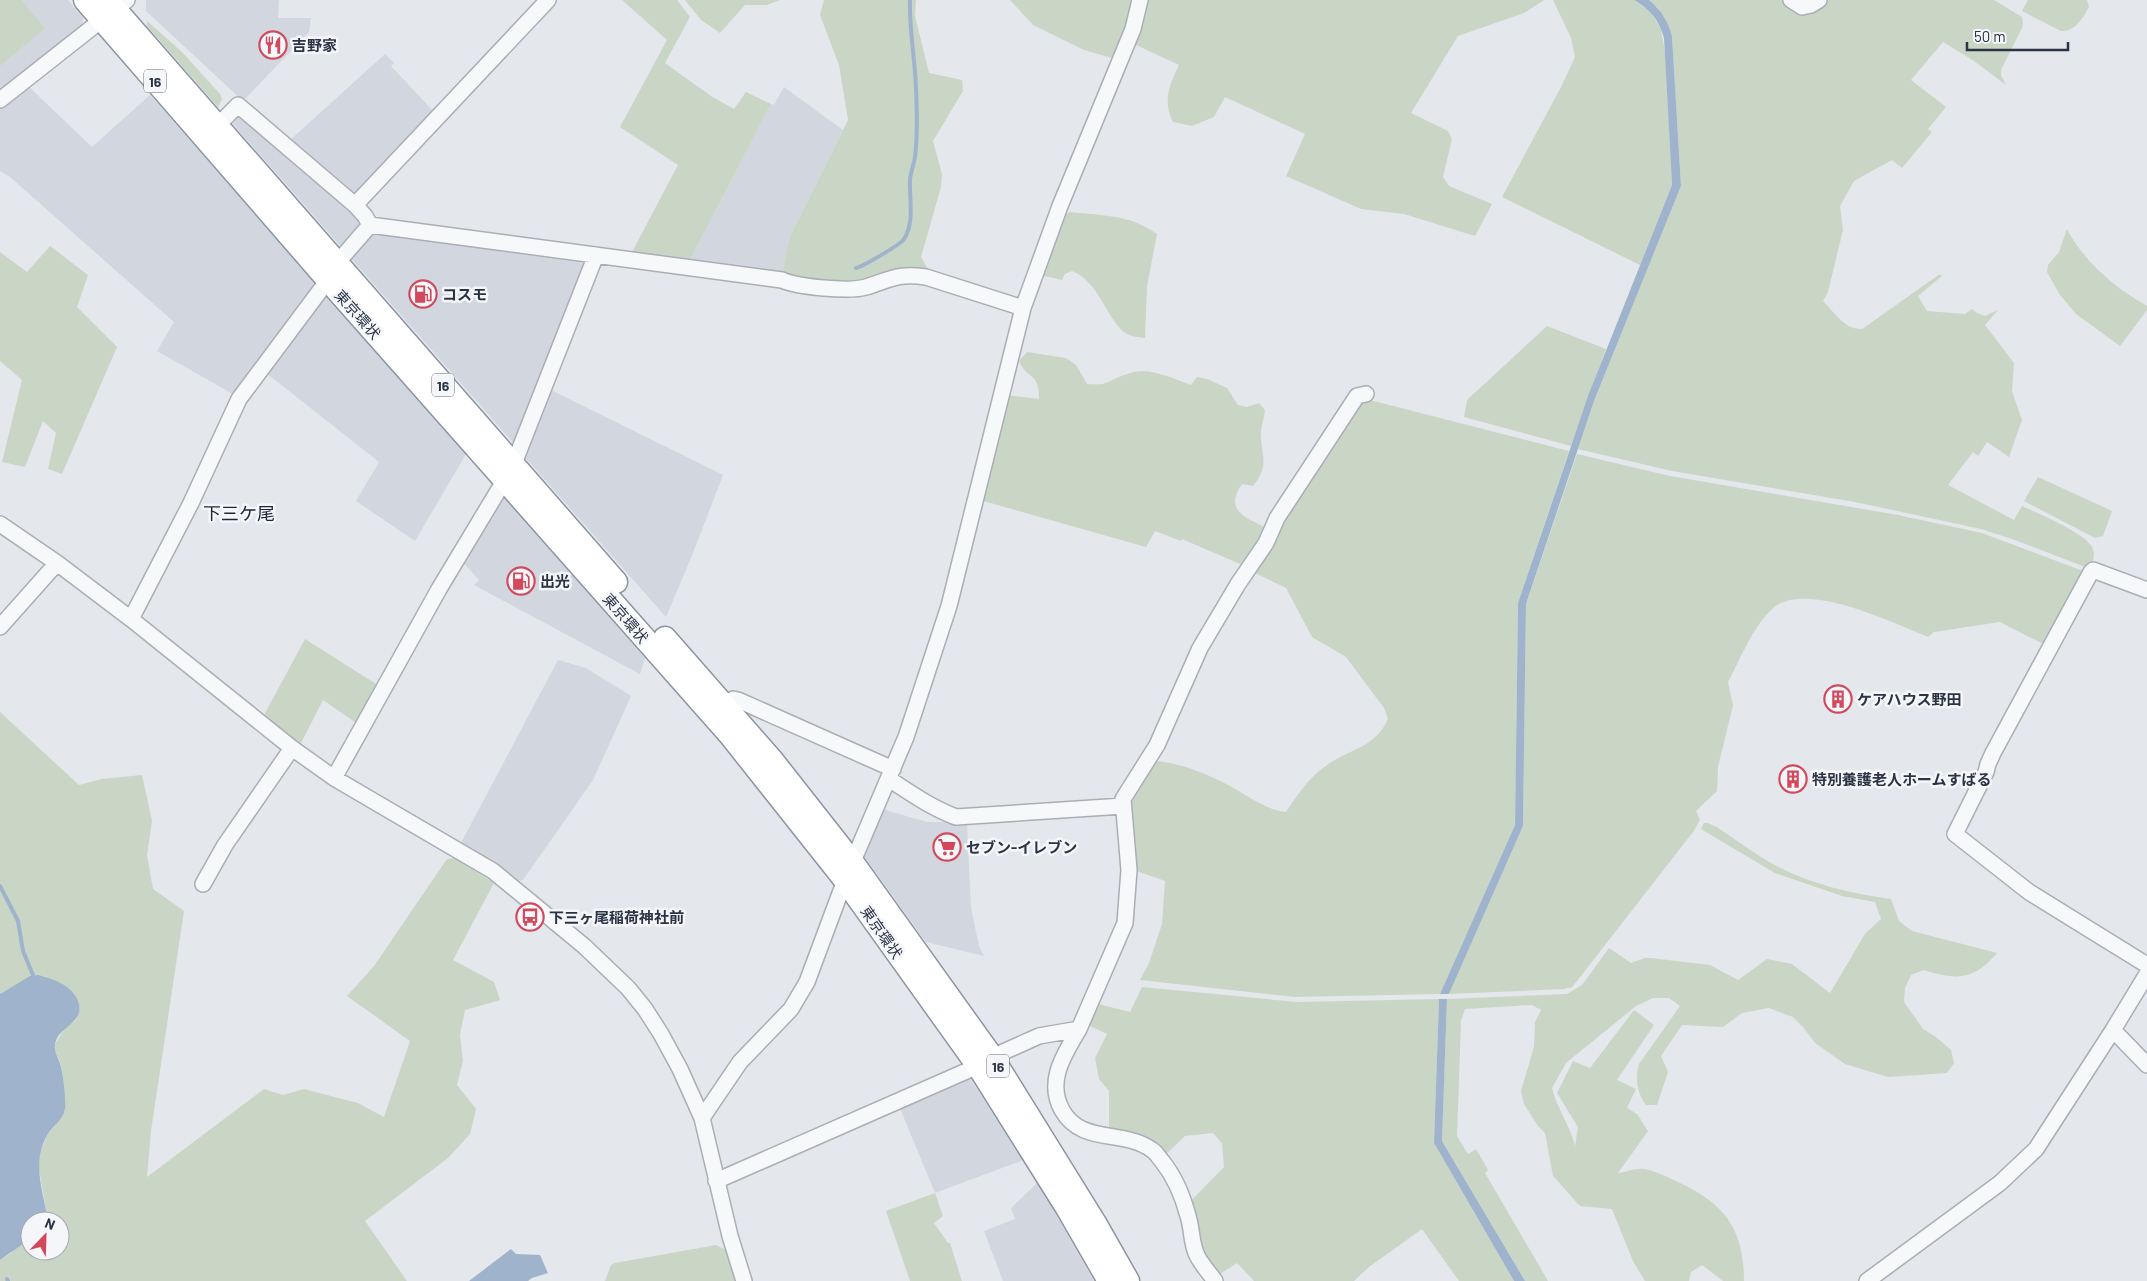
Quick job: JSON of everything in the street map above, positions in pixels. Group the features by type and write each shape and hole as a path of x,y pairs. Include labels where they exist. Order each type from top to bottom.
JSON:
{"highway":[{"name":"東京環状","path":"85,0 113,8 217,126 332,272"},
{"name":"東京環状","path":"113,8 332,272 509,473 730,735 849,871"},
{"name":"東京環状","path":"509,473 724,704 772,760 985,1061 1095,1223 1128,1281"},
{"name":"東京環状","path":"985,1061 1108,1281"}],"street":[{"path":"355,205 548,0"},
{"path":"702,1118 740,1062 791,1009 807,982 849,871 906,737 947,614 1022,308 1060,206 1133,29 1140,0"},
{"path":"1791,0 1802,7 1819,0"},
{"path":"0,100 113,8"},
{"path":"217,126 238,105 355,205 370,225"},
{"path":"131,619 191,503 239,399 332,272 370,225"},
{"path":"370,225 782,280 793,285 864,287 897,275 926,277 1022,308"},
{"path":"334,778 439,589 509,473 596,255"},
{"path":"1214,1281 1197,1255 1188,1217 1174,1179 1153,1150 1138,1143 1078,1128 1064,1114 1057,1102 1056,1074 1125,923 1129,870 1123,799 1157,745 1200,648 1238,584 1266,543 1277,518 1357,396 1366,394"},
{"path":"0,524 58,564 131,619 292,748 334,778 493,871 584,946 628,988 646,1009 680,1069 702,1118 716,1182 744,1281"},
{"path":"0,627 58,564"},
{"path":"2147,590 2093,570 2091,572 1993,752 1986,772 1955,834 2029,892 2147,965"},
{"path":"724,704 733,699 738,700 891,774 912,795 956,817 1123,806"},
{"path":"203,884 225,845 292,748"},
{"path":"1867,1281 1977,1202 2021,1164 2040,1142 2147,974"},
{"path":"716,1182 1039,1036 1078,1029"},
{"path":"2113,1030 2147,1065"}],"shaded area":[{"path":"0,0 68,0 83,18 82,29 0,88"},
{"path":"146,0 279,0 278,18 311,18 309,32 243,101 146,11"},
{"path":"385,54 394,63 391,66 435,113 356,200 289,141"},
{"path":"28,86 92,147 150,95 316,283 233,394 157,351 174,322 10,177 0,171 0,107"},
{"path":"784,87 843,130 790,236 782,274 690,260 771,104 774,105"},
{"path":"237,118 248,121 360,216 363,225 343,249 233,124"},
{"path":"373,233 585,263 517,447 349,256"},
{"path":"325,293 466,454 415,541 356,501 379,462 265,372"},
{"path":"549,389 723,475 666,617 523,455"},
{"path":"500,493 645,658 640,674 474,585 479,580 461,560"},
{"path":"558,660 586,668 631,696 593,780 523,880 516,881 499,866 461,843"},
{"path":"882,809 927,822 952,822 953,825 967,824 971,908 979,946 984,956 926,942 863,855"},
{"path":"967,1074 1023,1160 935,1193 899,1106"},
{"path":"1037,1183 1094,1281 1003,1281 984,1231 1015,1219 1011,1208"}],"green space":[{"path":"0,0 21,0 45,28 0,66"},
{"path":"622,0 677,0 690,17 665,63 711,96 734,109 746,92 771,104 690,260 632,252 678,165 620,127 667,40"},
{"path":"685,0 780,0 767,5 745,5 720,33 701,20"},
{"path":"824,0 916,0 915,16 929,73 962,80 963,91 933,141 942,174 941,187 921,257 930,273 833,283 796,279 782,274 790,236 848,120 839,65 820,15"},
{"path":"1010,0 1134,0 1127,25 1112,58 1084,50 1033,25"},
{"path":"1145,0 1544,0 1524,13 1458,36 1411,113 1448,131 1452,139 1443,177 1449,186 1492,204 1475,236 1404,214 1361,209 1286,176 1305,134 1225,97 1214,117 1192,126 1173,122 1168,107 1168,93 1179,65 1132,43"},
{"path":"1553,0 1634,0 1650,11 1661,29 1665,53 1672,185 1640,265 1502,197 1575,57 1571,38"},
{"path":"1649,0 1781,0 1800,9 1810,9 1829,0 1994,0 2022,17 2023,26 2001,70 2001,75 2006,85 1974,61 1943,42 1911,80 1946,107 1928,129 1932,132 1902,168 1892,160 1854,181 1840,206 1843,230 1828,292 1823,301 1850,327 1862,329 1940,274 1942,276 1918,296 1927,311 1965,314 1972,309 1985,316 1998,310 1985,325 2014,363 2012,391 2022,420 2009,457 1987,442 1978,456 1973,452 1948,485 2014,520 2022,506 2071,530 2092,547 2094,555 2090,569 1981,529 1855,502 1672,471 1578,449 1594,401 1681,186 1672,36 1658,8"},
{"path":"2028,0 2087,0 2089,7 2074,27 2061,31 2022,11"},
{"path":"147,21 181,51 220,94 222,99 218,107 147,26"},
{"path":"1070,212 1126,219 1147,227 1157,234 1147,286 1145,338 1131,336 1122,330 1098,294 1082,277 1072,271 1065,274 1062,280 1040,275 1061,217"},
{"path":"2067,229 2082,252 2101,273 2123,291 2147,306 2147,310 2120,346 2076,314 2060,295 2047,272 2048,265 2059,252"},
{"path":"50,246 88,275 77,307 117,347 62,474 48,469 56,433 43,421 25,467 2,462 22,380 0,361 0,252 27,272"},
{"path":"1547,326 1606,349 1571,446 1464,417 1467,400"},
{"path":"1027,352 1066,358 1076,365 1087,384 1105,383 1127,374 1143,371 1167,376 1191,385 1197,377 1207,379 1227,388 1238,405 1247,407 1259,403 1265,410 1261,435 1263,468 1253,486 1242,484 1235,501 1236,508 1240,513 1269,529 1247,567 1182,539 1181,541 1155,531 1146,547 980,500 1006,395 1039,399 1039,390 1035,380 1025,371 1019,361"},
{"path":"1362,398 1569,451 1518,603 1515,825 1440,994 1295,997 1140,980 1149,963 1162,924 1165,881 1131,869 1126,800 1150,760 1171,763 1201,772 1264,806 1286,812 1309,780 1336,759 1369,742 1383,729 1388,719 1384,708 1346,657 1312,637 1286,588 1251,571"},
{"path":"1577,454 1670,476 1898,515 1982,533 2086,572 2045,645 2000,622 1934,632 1928,637 1872,614 1826,601 1805,599 1786,601 1772,609 1753,634 1728,682 1733,705 1718,767 1717,791 1696,811 1700,820 1693,832 1572,987 1564,989 1449,994 1523,826 1526,605"},
{"path":"2038,477 2112,511 2103,536 2095,538 2024,501"},
{"path":"305,639 381,687 359,725 323,700 300,745 263,717"},
{"path":"0,712 79,785 102,779 142,775 152,821 147,855 153,889 184,911 151,1131 147,1177 264,1089 283,1095 304,1089 358,1103 384,1117 410,1041 347,996 374,966 447,859 454,858 494,883 453,960 494,982 500,1000 465,1010 460,1035 463,1061 457,1085 476,1109 470,1134 448,1158 365,1221 407,1281 0,1281 0,1260 10,1254 20,1243 20,1261 70,1261 70,1211 46,1211 38,1164 39,1154 48,1134 60,1120 65,1110 61,1064 55,1051 55,1044 65,1028 76,1020 79,1011 59,987 44,977 37,976 28,979 0,994"},
{"path":"1704,823 1717,827 1764,859 1800,877 1845,891 1891,899 1899,921 1912,931 1997,953 1980,969 1964,976 1946,976 1924,970 1911,975 1905,988 1904,1002 1923,1029 1951,1050 1954,1063 1947,1073 1888,1077 1845,1064 1815,1043 1793,1017 1769,1008 1742,1013 1723,1027 1682,1025 1661,1056 1668,1072 1657,1105 1646,1105 1639,1091 1637,1080 1639,1064 1680,1006 1669,998 1653,998 1636,1006 1566,1063 1552,1088 1575,1146 1578,1127 1557,1093 1573,1061 1590,1068 1634,1010 1654,1025 1617,1080 1636,1089 1627,1108 1637,1114 1648,1131 1618,1173 1641,1169 1656,1172 1693,1189 1719,1208 1728,1219 1740,1246 1744,1281 1723,1281 1702,1265 1691,1272 1689,1281 1645,1281 1633,1261 1612,1209 1580,1206 1553,1176 1545,1133 1538,1126 1524,1104 1521,1091 1534,1047 1535,1022 1541,1010 1532,1005 1465,1009 1461,1021 1457,1136 1468,1154 1476,1149 1488,1170 1485,1173 1548,1281 1525,1281 1442,1141 1447,999 1567,994 1582,985 1609,948 1631,963 1651,958 1710,965 1738,980 1767,959 1792,964 1830,993 1865,934 1881,919 1875,902 1842,896 1775,873 1701,829"},
{"path":"1142,987 1297,1002 1439,999 1434,1143 1514,1281 1459,1281 1422,1229 1369,1267 1354,1281 1254,1281 1237,1263 1215,1277 1202,1258 1187,1205 1224,1167 1222,1143 1213,1133 1185,1136 1164,1156 1109,1134 1109,1091 1099,1079 1095,1058 1107,1034 1084,1023 1094,1003 1130,1012"},
{"path":"935,1193 943,1216 934,1223 948,1243 950,1243 962,1281 910,1281 886,1211"},
{"path":"716,1245 726,1250 736,1281 605,1281 611,1265 615,1263"}],"water":[{"path":"1634,0 1649,0 1664,16 1672,36 1681,186 1594,401 1526,604 1523,826 1449,994 1440,994 1515,825 1518,603 1588,396 1672,185 1664,38 1653,16 1645,7"},
{"path":"38,975 67,987 75,995 79,1009 75,1020 61,1033 55,1045 62,1073 65,1109 48,1134 40,1155 41,1187 46,1211 20,1211 20,1246 0,1260 0,994 30,976"},
{"path":"1439,999 1447,999 1442,1141 1525,1281 1514,1281 1434,1143"},
{"path":"511,1249 516,1254 540,1255 548,1273 528,1281 469,1281"}],"waterway":[{"path":"856,268 901,242 909,225 911,210 910,179 917,140 910,0"},
{"path":"0,886 18,921 23,951 33,975"}],"place":[{"name":"吉野家","path":"273,45"},
{"name":"コスモ","path":"423,294"},
{"name":"出光","path":"521,581"},
{"name":"ケアハウス野田","path":"1838,699"},
{"name":"特別養護老人ホームすばる","path":"1793,779"},
{"name":"セブン-イレブン","path":"947,847"},
{"name":"下三ヶ尾稲荷神社前","path":"530,917"}],"district":[{"name":"下三ケ尾","path":"239,513"}]}
